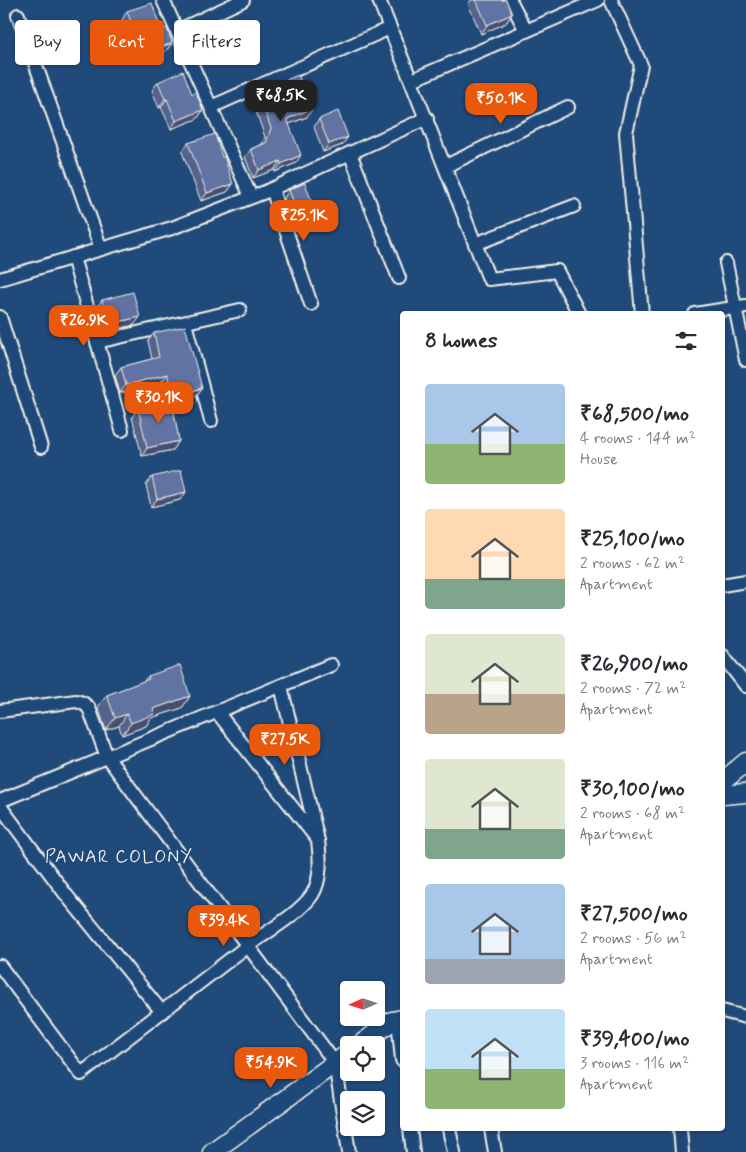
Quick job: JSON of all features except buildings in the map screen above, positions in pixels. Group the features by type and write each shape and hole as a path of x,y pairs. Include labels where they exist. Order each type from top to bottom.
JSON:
{"main road":[{"path":"725,780 746,762"},
{"path":"725,795 746,793"},
{"path":"373,1036 392,1022 400,1020"},
{"path":"212,1152 340,1059"}],"street":[{"path":"163,0 174,24"},
{"path":"201,20 244,0"},
{"path":"379,0 489,279 557,271 577,311"},
{"path":"510,0 526,31"},
{"path":"412,80 598,0"},
{"path":"610,0 641,65 626,133 642,311"},
{"path":"18,15 101,249"},
{"path":"211,108 390,28"},
{"path":"192,65 251,197"},
{"path":"446,166 568,107"},
{"path":"0,278 172,228 272,189 427,118"},
{"path":"350,153 399,278"},
{"path":"272,189 311,304"},
{"path":"476,244 574,206"},
{"path":"73,257 122,430"},
{"path":"726,263 740,307 746,360"},
{"path":"714,311 740,307"},
{"path":"97,342 240,310"},
{"path":"0,317 41,447"},
{"path":"185,322 211,421"},
{"path":"725,584 746,581"},
{"path":"0,801 331,665"},
{"path":"728,671 746,686"},
{"path":"0,966 81,1074 302,906 312,895 318,882 320,860 318,840 281,686"},
{"path":"0,711 76,701 83,703 88,708 107,757 248,946 340,1056"},
{"path":"217,712 318,840"},
{"path":"0,806 67,896 162,1012"},
{"path":"725,1012 746,1016"},
{"path":"344,1081 349,1152"},
{"path":"410,1131 413,1152"},
{"path":"449,1131 454,1152"},
{"path":"491,1131 495,1152"},
{"path":"680,1131 682,1152"}],"district":[{"name":"PAWAR COLONY","path":"119,857"}]}
